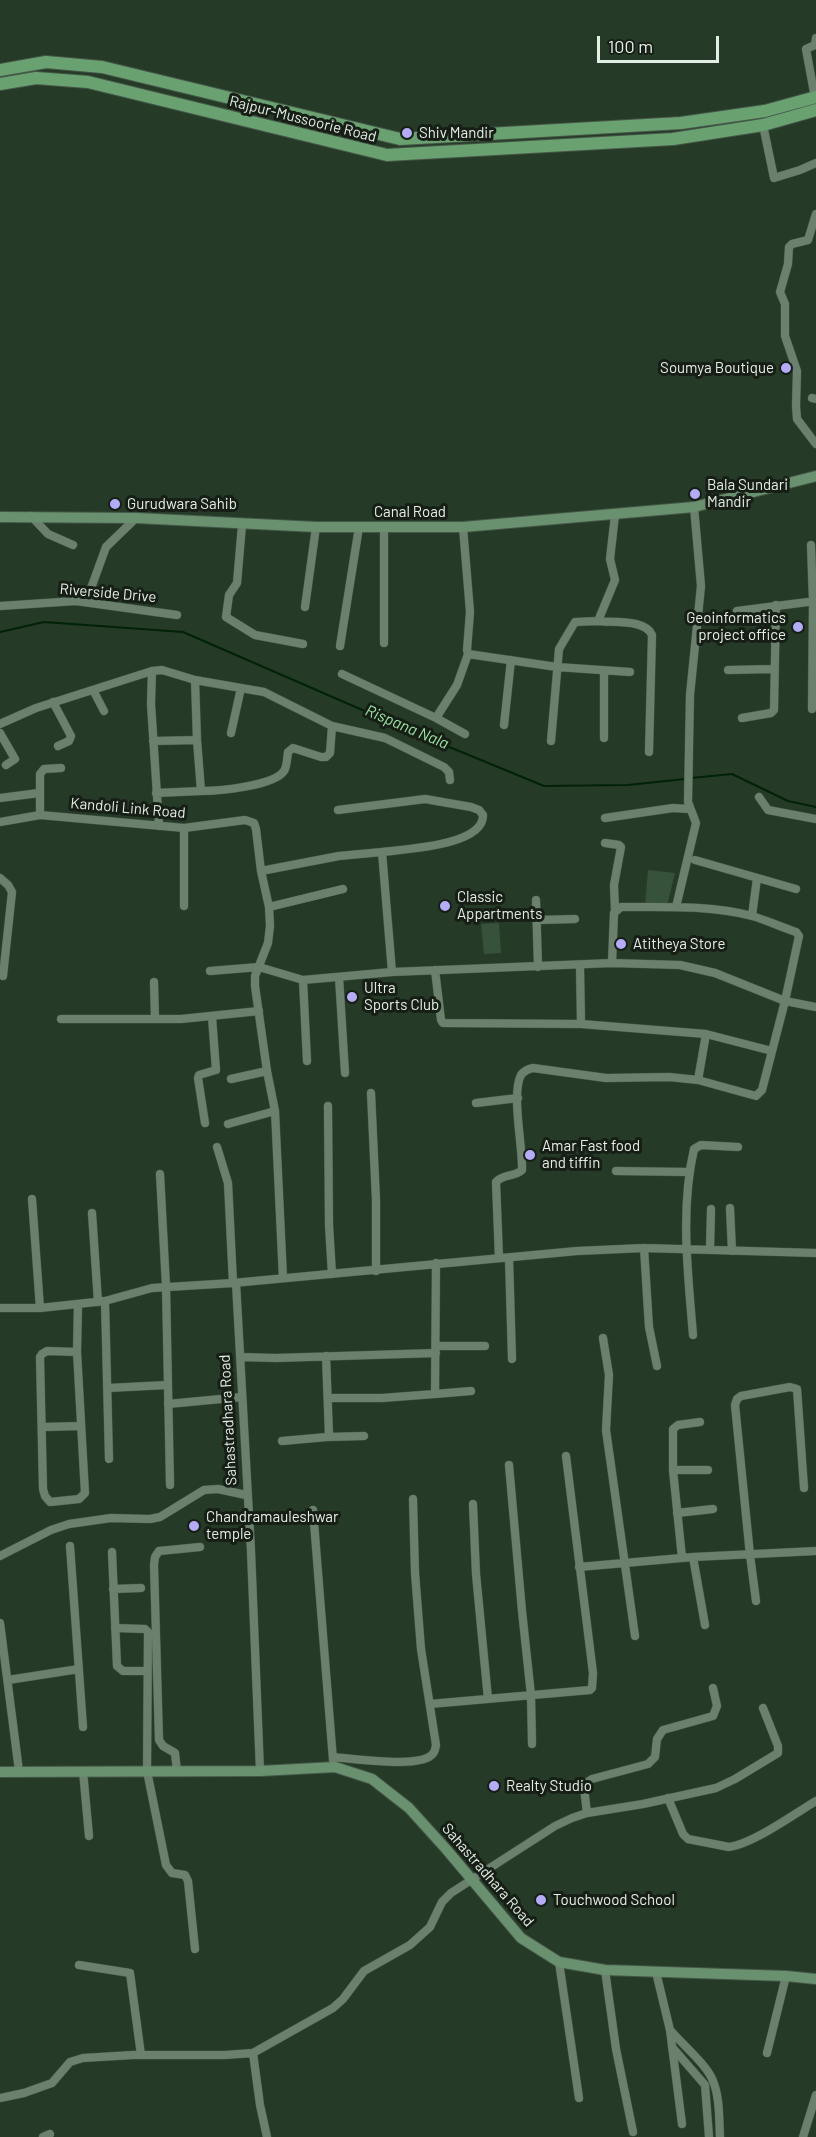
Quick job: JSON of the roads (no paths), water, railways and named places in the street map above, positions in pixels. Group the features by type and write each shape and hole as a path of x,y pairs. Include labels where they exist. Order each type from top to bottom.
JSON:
{"main road":[{"name":"Rajpur-Mussoorie Road","path":"0,70 46,62 102,67 400,139 681,123 816,102"},
{"name":"Rajpur-Mussoorie Road","path":"0,84 36,78 88,82 387,155 673,139 764,125 816,102"},
{"name":"Canal Road","path":"0,516 136,518 316,527 463,527 694,507 816,476"},
{"name":"Sahastradhara Road","path":"0,1772 260,1772 334,1762 372,1779 409,1808 521,1938 559,1962 605,1970 816,1979"}],"street":[{"path":"816,38 815,45 806,49 816,102"},
{"path":"764,125 774,178 816,163"},
{"path":"816,214 808,240 789,247 788,264 780,292 784,303 785,336 797,370 797,419 816,444"},
{"path":"676,907 695,826 695,819 689,806 690,695 701,586 694,507"},
{"path":"598,621 615,580 610,559 615,515"},
{"path":"31,516 48,534 73,545"},
{"path":"86,602 106,547 136,518"},
{"path":"242,525 237,584 229,595 226,618 255,635 303,644"},
{"path":"384,526 384,643"},
{"path":"305,607 316,527"},
{"path":"340,646 359,527"},
{"path":"436,718 457,685 468,654 470,605 463,527"},
{"path":"811,545 814,601 812,709"},
{"name":"Riverside Drive","path":"0,606 64,601 86,602 177,615"},
{"path":"737,610 814,601"},
{"path":"742,718 771,714 774,710 776,605"},
{"path":"551,741 559,649 573,623 598,621 641,625 651,631 652,637 649,752"},
{"path":"468,654 557,667 630,672"},
{"path":"504,724 511,660"},
{"path":"728,670 773,669"},
{"path":"0,724 54,702 152,671 162,670 195,680 271,694 332,726 386,738 444,767 449,772 450,780"},
{"path":"152,671 151,704 159,826"},
{"path":"604,671 604,738"},
{"path":"342,675 436,718 465,734"},
{"path":"195,680 201,792"},
{"path":"231,733 241,687"},
{"path":"93,690 104,711"},
{"path":"54,702 71,736 69,741 58,746"},
{"path":"156,793 243,788 278,776 283,772 288,752 293,748 321,758 326,757 330,753 332,726"},
{"path":"0,733 15,758 6,765"},
{"path":"153,741 197,740"},
{"path":"40,815 39,793 42,771 60,768"},
{"path":"0,798 39,793"},
{"path":"759,797 768,810 816,819"},
{"path":"283,1278 275,1111 267,1071 255,980 270,935 269,907 261,871 339,856 447,844 463,837 479,825 483,815 479,810 471,807 425,799 338,810"},
{"path":"605,818 689,806"},
{"name":"Kandoli Link Road","path":"0,822 40,815 184,828 245,820 254,823 256,829 261,871"},
{"path":"184,828 184,906"},
{"path":"604,843 621,847 614,885 612,963"},
{"path":"382,852 392,972"},
{"path":"695,860 796,889"},
{"path":"0,878 12,892 3,976"},
{"path":"752,916 757,878"},
{"path":"269,907 343,889"},
{"path":"536,900 538,967"},
{"path":"500,1258 496,1182 520,1172 522,1168 518,1098 521,1076 526,1070 533,1068 606,1078 655,1076 698,1080 756,1096 762,1090 785,1001 798,934 752,916 676,907 621,907 615,910"},
{"path":"538,920 575,919"},
{"path":"210,971 259,967 303,980 435,970 612,963 681,965 700,968 785,1001 816,1007"},
{"path":"579,966 581,1024"},
{"path":"435,970 443,1023 581,1024 706,1034 772,1051"},
{"path":"339,977 345,1073"},
{"path":"303,980 307,1062"},
{"path":"154,982 155,1018"},
{"path":"61,1019 212,1017 259,1011"},
{"path":"205,1123 198,1078 200,1075 216,1070 212,1017"},
{"path":"698,1080 706,1034"},
{"path":"231,1079 267,1071"},
{"path":"371,1093 376,1200 376,1271"},
{"path":"476,1103 518,1098"},
{"path":"328,1106 329,1225 332,1274"},
{"path":"228,1124 275,1111"},
{"path":"693,1335 686,1249 689,1172 696,1146 738,1147"},
{"name":"Sahastradhara Road","path":"217,1147 228,1183 240,1357 260,1772"},
{"path":"616,1171 689,1172"},
{"path":"160,1174 166,1287 170,1485"},
{"path":"32,1199 40,1308"},
{"path":"730,1208 732,1251"},
{"path":"710,1250 711,1209"},
{"path":"92,1213 102,1301 108,1388 109,1459"},
{"path":"644,1248 649,1327 657,1366"},
{"path":"0,1308 40,1308 102,1301 152,1287 234,1283 376,1271 436,1263 577,1251 644,1248 816,1253"},
{"path":"509,1258 512,1359"},
{"path":"435,1394 436,1263"},
{"path":"77,1352 52,1351 40,1357 44,1490 50,1502 79,1499 85,1493 77,1352 78,1304"},
{"path":"603,1338 609,1375 606,1430 635,1636"},
{"path":"240,1357 326,1356 485,1346"},
{"path":"326,1356 329,1434 327,1437"},
{"path":"108,1388 167,1385"},
{"path":"756,1601 735,1405 741,1396 790,1387 797,1389 804,1488"},
{"path":"328,1398 382,1398 471,1391"},
{"path":"168,1404 242,1397"},
{"path":"682,1558 673,1470 674,1428 678,1425 700,1422"},
{"path":"43,1427 81,1426"},
{"path":"282,1441 364,1436"},
{"path":"430,1704 590,1690 593,1687 566,1456"},
{"path":"509,1465 531,1695 532,1744"},
{"path":"673,1470 708,1470"},
{"path":"0,1556 51,1530 69,1524 111,1518 150,1520 160,1517 204,1490 218,1489 246,1495"},
{"path":"313,1510 334,1762 390,1761 428,1757 435,1751 436,1745 421,1649 415,1573 413,1499"},
{"path":"473,1504 475,1562 488,1699"},
{"path":"677,1513 713,1509"},
{"path":"70,1546 83,1727"},
{"path":"177,1771 175,1753 163,1746 159,1740 154,1565 159,1551 200,1547"},
{"path":"579,1567 693,1557 816,1551"},
{"path":"112,1552 116,1663 118,1669 123,1671 147,1671"},
{"path":"693,1557 705,1625"},
{"path":"113,1589 141,1588"},
{"path":"0,1623 19,1771"},
{"path":"115,1628 147,1630 147,1771 166,1865 172,1873 185,1875 188,1881 195,1949"},
{"path":"8,1680 79,1669"},
{"path":"587,1813 585,1784 592,1779 648,1764 655,1757 658,1736 663,1730 713,1716 717,1706 713,1688"},
{"path":"0,2098 24,2093 52,2083 70,2062 100,2057 253,2053 333,2008 364,1971 410,1945 430,1927 442,1902 451,1893 555,1826 587,1813 626,1808 723,1785 778,1753 778,1746 763,1708"},
{"path":"83,1771 89,1836"},
{"path":"668,1798 687,1839 729,1847 758,1835 816,1801"},
{"path":"559,1962 579,2098"},
{"path":"80,1965 130,1973 141,2055"},
{"path":"605,1970 616,2049 633,2132"},
{"path":"656,1971 670,2030 682,2124"},
{"path":"767,2053 786,1976"},
{"path":"670,2030 714,2082 718,2100 720,2137"},
{"path":"672,2047 705,2085 708,2137"},
{"path":"253,2053 267,2137"},
{"path":"803,2137 816,2095"}],"waterway":[{"name":"Rispana Nala","path":"0,632 44,622 183,632 544,786 628,785 685,779"},
{"name":"Rispana Nala","path":"691,778 732,774 788,801 816,807"}],"place":[{"name":"Shiv Mandir","path":"407,133"},
{"name":"Soumya Boutique","path":"786,368"},
{"name":"Bala Sundari Mandir","path":"695,494"},
{"name":"Gurudwara Sahib","path":"115,504"},
{"name":"Geoinformatics project office","path":"798,627"},
{"name":"Classic Appartments","path":"445,906"},
{"name":"Atitheya Store","path":"621,944"},
{"name":"Ultra Sports Club","path":"352,997"},
{"name":"Amar Fast food and tiffin","path":"530,1155"},
{"name":"Chandramauleshwar temple","path":"194,1526"},
{"name":"Realty Studio","path":"494,1786"},
{"name":"Touchwood School","path":"541,1900"}]}
